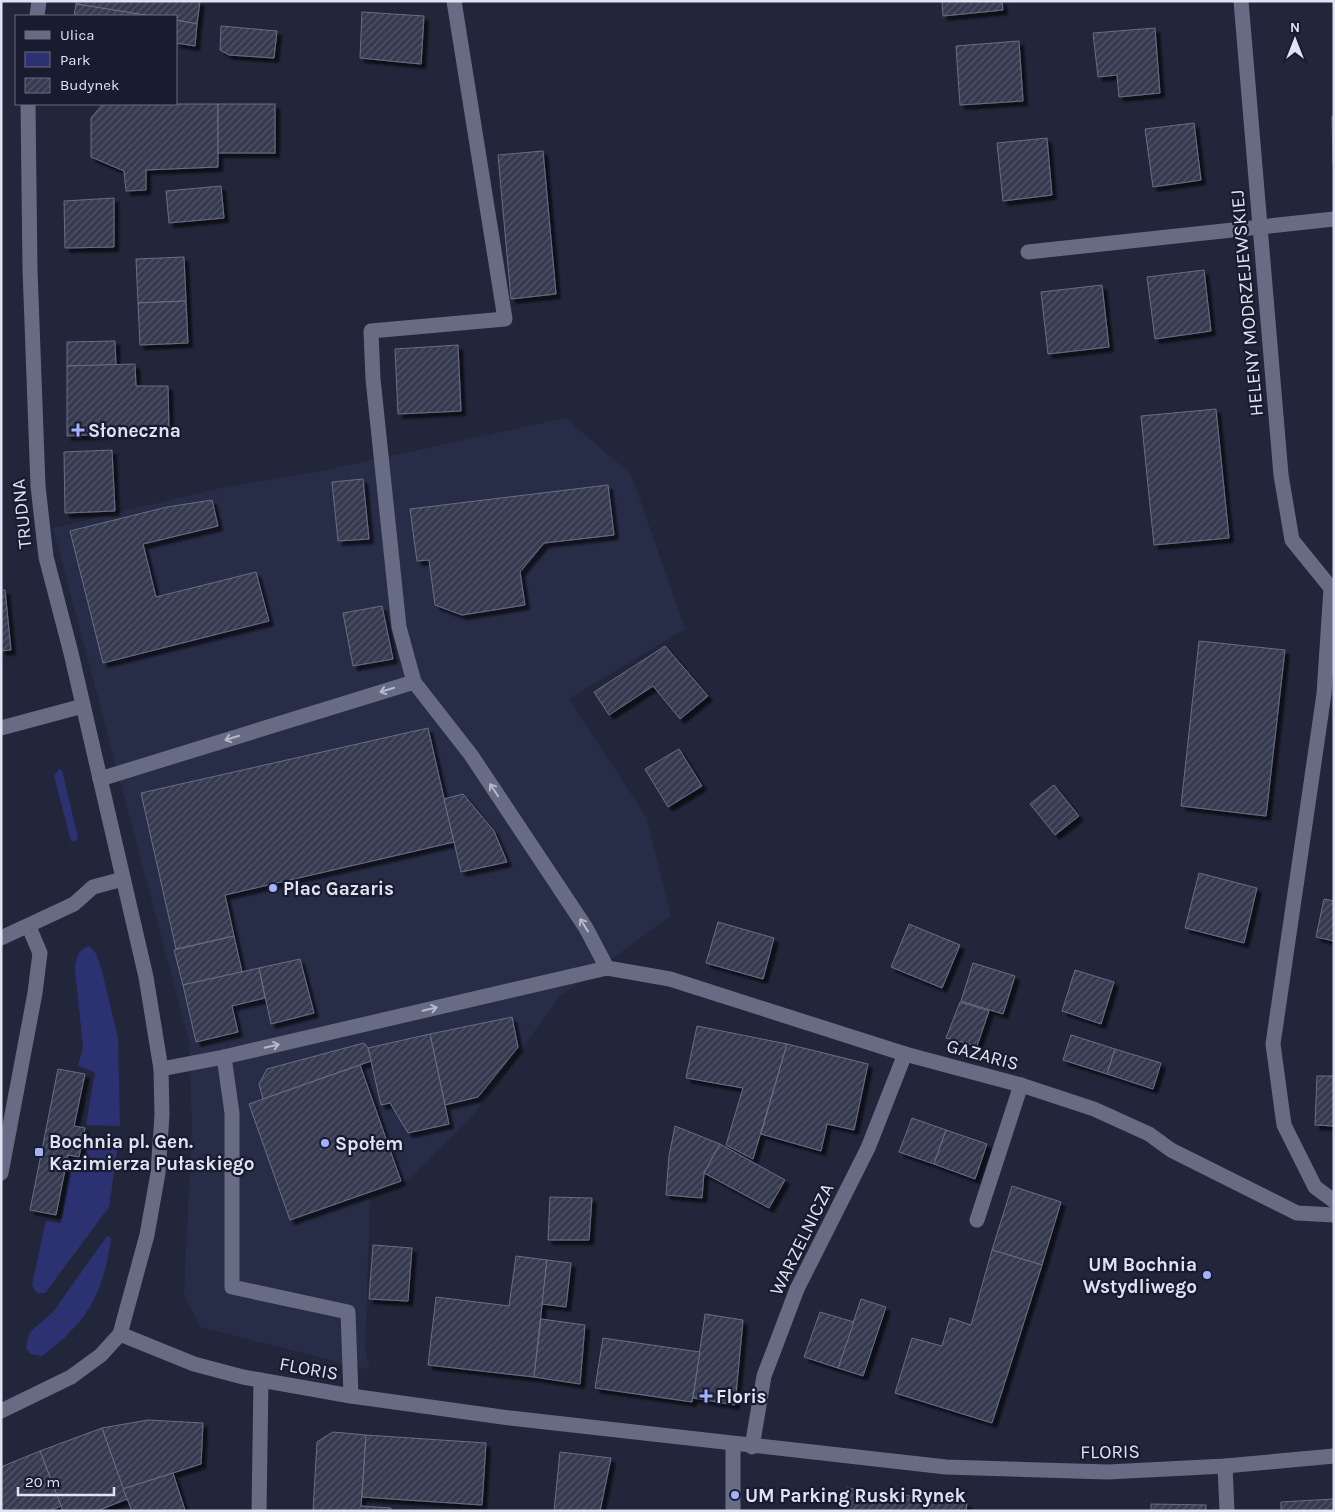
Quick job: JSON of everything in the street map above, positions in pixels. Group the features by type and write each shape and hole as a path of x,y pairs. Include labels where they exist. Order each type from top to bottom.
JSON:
{"street":[{"path":"37,15 39,1"},
{"path":"161,1069 224,1057 607,968 586,928 476,763 414,682 399,626 373,379 371,331 505,319 454,1"},
{"name":"HELENY MODRZEJEWSKIEJ","path":"1241,1 1281,475 1292,540 1332,588"},
{"name":"TRUDNA","path":"28,105 30,270 38,486 46,557 124,879 146,977 161,1069 162,1115 158,1173 147,1235 120,1334"},
{"path":"1028,252 1334,219"},
{"path":"1332,588 1324,694 1273,1044 1284,1125 1315,1187 1334,1201"},
{"path":"100,779 414,682"},
{"path":"1,728 83,706"},
{"path":"1,938 74,904 93,887 124,879"},
{"path":"1,1173 36,993 40,953 29,926"},
{"name":"GAZARIS","path":"607,968 670,979 905,1054 1021,1085 1094,1109 1150,1134 1171,1150 1297,1213 1334,1216"},
{"name":"WARZELNICZA","path":"752,1447 764,1376 797,1290 868,1148 905,1054"},
{"path":"224,1057 232,1113 232,1287 348,1312 351,1396"},
{"path":"977,1220 1021,1085"},
{"path":"1,1411 70,1377 101,1355 120,1334"},
{"name":"FLORIS","path":"120,1334 194,1364 261,1380 351,1396 510,1418 946,1468 1108,1472 1225,1466 1334,1456"},
{"path":"259,1511 261,1380"},
{"path":"732,1444 733,1511"},
{"path":"1225,1466 1227,1511"}],"shaded area":[{"path":"565,418 631,474 685,629 569,699 646,817 671,916 560,996 472,1117 402,1185 370,1197 365,1351 370,1370 200,1327 184,1294 192,1126 189,1041 53,528 221,488 327,470"}],"green space":[{"path":"59,769 62,770 78,838 74,842 71,841 54,776"},
{"path":"89,946 95,952 101,967 118,1038 120,1126 86,1125 95,1072 78,1066 83,1047 75,969 78,954"},
{"path":"88,1142 118,1144 109,1207 45,1293 37,1293 32,1285 46,1221 61,1223 72,1161 83,1163"},
{"path":"107,1236 111,1238 104,1275 91,1305 82,1319 58,1344 42,1356 30,1354 26,1348 29,1333 53,1312"}],"building":[{"path":"76,1 200,1 197,24 178,20 178,15 145,15 76,4"},
{"path":"942,1 1002,1 1003,10 943,16"},
{"path":"76,4 145,15 74,15"},
{"path":"362,12 424,16 421,64 360,58"},
{"path":"178,20 197,24 195,46 178,43"},
{"path":"221,26 277,31 274,58 229,55 220,50"},
{"path":"1155,28 1160,93 1119,97 1117,75 1098,77 1093,33"},
{"path":"1019,41 1023,101 960,105 956,46"},
{"path":"218,104 218,167 146,170 146,190 126,191 124,171 91,157 91,118 102,105"},
{"path":"218,104 275,104 275,153 218,153"},
{"path":"1332,116 1334,116 1334,164 1333,164"},
{"path":"1194,123 1201,180 1153,187 1145,129"},
{"path":"1047,138 1052,195 1003,201 997,143"},
{"path":"543,151 556,294 511,299 498,155"},
{"path":"221,186 224,218 169,223 166,191"},
{"path":"114,198 114,247 65,248 64,201"},
{"path":"184,257 186,301 138,303 136,259"},
{"path":"1204,270 1211,331 1155,339 1147,277"},
{"path":"1102,285 1109,347 1048,354 1041,292"},
{"path":"186,301 188,343 140,345 138,303"},
{"path":"115,341 116,365 67,366 67,342"},
{"path":"458,345 461,411 398,414 395,349"},
{"path":"135,364 136,386 168,386 169,431 67,436 67,366"},
{"path":"1216,409 1229,538 1154,545 1141,416"},
{"path":"112,450 115,511 65,513 64,452"},
{"path":"363,479 369,539 338,541 332,482"},
{"path":"608,485 614,535 544,543 520,572 525,605 462,615 435,605 429,560 417,561 410,509"},
{"path":"212,500 218,526 143,544 156,597 256,572 269,621 103,663 70,531 167,507"},
{"path":"1,590 5,590 11,650 1,651"},
{"path":"382,606 393,659 353,666 343,613"},
{"path":"1199,641 1285,650 1266,816 1181,806"},
{"path":"665,646 708,696 680,719 653,686 609,715 594,692"},
{"path":"428,728 454,842 225,895 234,936 176,949 141,793"},
{"path":"679,749 702,786 668,807 645,769"},
{"path":"1054,785 1079,816 1055,835 1030,804"},
{"path":"463,794 494,831 507,862 461,872 444,799"},
{"path":"1199,873 1257,888 1244,943 1185,928"},
{"path":"1324,899 1334,901 1334,941 1316,937"},
{"path":"718,922 774,938 763,979 706,963"},
{"path":"909,924 960,945 942,988 891,967"},
{"path":"234,936 242,972 183,985 174,950"},
{"path":"300,959 314,1013 271,1024 259,968"},
{"path":"973,963 1015,976 1003,1014 961,1001"},
{"path":"259,968 265,998 232,1006 238,1032 196,1042 183,985"},
{"path":"1075,970 1114,982 1101,1024 1062,1011"},
{"path":"960,1002 989,1011 977,1046 946,1038"},
{"path":"512,1017 518,1047 478,1097 445,1105 430,1034"},
{"path":"697,1026 787,1044 753,1159 726,1145 743,1088 686,1078"},
{"path":"430,1034 449,1124 408,1133 390,1103 381,1105 368,1048"},
{"path":"1071,1035 1115,1049 1107,1074 1063,1060"},
{"path":"364,1043 368,1048 371,1061 263,1099 259,1084 267,1069"},
{"path":"787,1044 868,1064 854,1130 827,1124 821,1151 761,1134"},
{"path":"1115,1049 1161,1063 1153,1089 1107,1074"},
{"name":"Społem","path":"360,1065 401,1181 290,1220 249,1104"},
{"path":"58,1069 85,1074 74,1126 85,1128 79,1157 68,1155 56,1215 30,1210"},
{"path":"1317,1076 1334,1076 1334,1126 1315,1125"},
{"path":"912,1118 946,1130 934,1164 899,1152"},
{"path":"675,1126 720,1144 704,1173 702,1198 666,1195 669,1156"},
{"path":"946,1130 987,1144 975,1179 934,1164"},
{"path":"720,1144 785,1180 769,1208 704,1173"},
{"path":"1012,1186 1061,1202 1042,1265 992,1250"},
{"path":"550,1197 592,1198 589,1240 548,1240"},
{"path":"373,1245 412,1248 408,1301 369,1299"},
{"path":"992,1250 1042,1265 992,1423 895,1393 912,1338 942,1346 950,1318 971,1325"},
{"path":"516,1256 547,1260 534,1377 428,1365 436,1297 509,1306"},
{"path":"547,1260 571,1263 566,1307 542,1304"},
{"path":"861,1299 886,1307 863,1376 838,1368"},
{"path":"820,1312 854,1322 838,1368 804,1357"},
{"path":"705,1314 743,1320 735,1405 693,1398"},
{"path":"541,1319 585,1325 580,1384 534,1377"},
{"path":"603,1338 700,1352 692,1402 595,1388"},
{"path":"148,1420 203,1423 201,1464 123,1489 102,1428"},
{"path":"102,1428 127,1499 97,1511 63,1511 40,1451"},
{"path":"333,1432 366,1435 361,1506 391,1508 391,1511 313,1511 317,1442"},
{"path":"366,1435 486,1443 482,1505 362,1497"},
{"path":"40,1451 61,1506 49,1511 1,1511 1,1467"},
{"path":"560,1452 611,1458 600,1511 554,1511"},
{"path":"173,1473 185,1510 132,1511 123,1489"},
{"path":"847,1488 967,1503 966,1511 844,1511"},
{"path":"1334,1499 1334,1511 1281,1511 1281,1502"},
{"path":"1151,1504 1206,1505 1206,1511 1151,1511"}],"place":[{"name":"Słoneczna","path":"78,430"},
{"name":"Plac Gazaris","path":"273,888"},
{"name":"Społem","path":"325,1143"},
{"name":"Bochnia pl. Gen. Kazimierza Pułaskiego","path":"39,1152"},
{"name":"UM Bochnia Wstydliwego","path":"1207,1275"},
{"name":"Floris","path":"706,1396"},
{"name":"UM Parking Ruski Rynek","path":"735,1495"}]}
